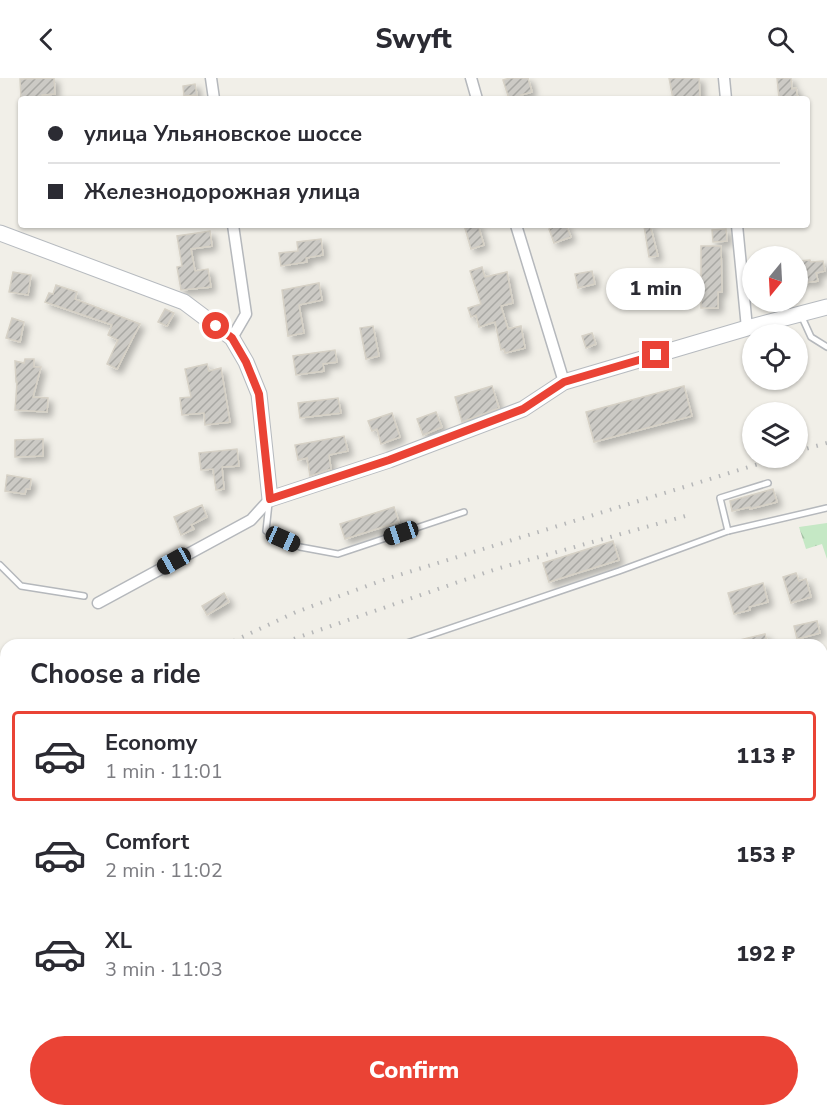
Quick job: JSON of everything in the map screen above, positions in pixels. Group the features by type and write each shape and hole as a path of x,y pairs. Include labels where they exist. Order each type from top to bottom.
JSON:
{"street":[{"path":"211,78 214,96"},
{"path":"471,78 476,96"},
{"path":"724,78 726,96"},
{"path":"232,338 246,314 233,228"},
{"path":"517,228 564,382"},
{"path":"737,228 747,324"},
{"path":"0,233 184,302 232,338 246,362 259,394 270,499"},
{"path":"762,324 827,307"},
{"path":"98,603 250,520 270,499 389,460 523,409 564,382 742,329"}],"lane":[{"path":"801,314 811,337 827,348"},
{"path":"728,531 720,498 768,483"},
{"path":"270,499 266,531 300,546 338,554 464,512"},
{"path":"419,639 608,575 728,531 827,508"},
{"path":"0,565 21,586 84,596"}],"green space":[{"path":"827,523 827,559 822,544 806,549 799,527"}],"building":[{"path":"54,78 55,94 21,96 20,79"},
{"path":"528,78 532,92 521,96 508,96 503,80"},
{"path":"669,78 699,78 700,96 672,96"},
{"path":"777,78 791,78 792,89 796,88 797,96 779,96"},
{"path":"195,84 197,95 184,96 183,86"},
{"path":"465,228 479,228 484,245 471,249"},
{"path":"567,228 571,237 554,243 549,229"},
{"path":"644,228 651,228 658,256 649,257"},
{"path":"726,229 727,241 713,242 712,230"},
{"path":"210,231 212,246 191,249 195,271 208,269 211,287 181,290 177,267 182,266 177,236"},
{"path":"321,239 323,255 306,258 307,262 281,266 279,253 298,251 297,242"},
{"path":"701,246 721,246 722,292 718,292 718,308 701,308"},
{"path":"808,260 823,261 825,271 816,273 818,281 808,282"},
{"path":"482,267 485,277 507,272 513,303 501,306 508,329 521,326 525,348 505,353 504,349 501,350 495,322 479,327 476,315 471,317 468,308 481,304 470,271"},
{"path":"592,271 595,284 578,288 575,274"},
{"path":"13,272 31,275 28,295 9,292"},
{"path":"319,283 322,300 299,305 304,333 288,336 282,290"},
{"path":"56,285 77,292 75,299 140,324 117,369 107,364 118,340 108,335 112,325 45,302 49,293 53,294"},
{"path":"165,309 174,313 167,326 158,322"},
{"path":"12,318 24,322 20,342 6,338"},
{"path":"373,326 379,356 366,359 360,328"},
{"path":"592,333 596,344 586,348 582,336"},
{"path":"335,350 337,362 323,364 324,371 296,375 293,356"},
{"path":"25,359 34,359 34,367 41,367 33,397 48,398 47,412 15,410 17,382 15,361 24,363"},
{"path":"207,364 209,371 221,368 230,422 205,425 204,413 182,415 180,398 191,397 185,369"},
{"path":"492,386 499,408 462,422 455,397"},
{"path":"684,386 692,416 594,442 586,412"},
{"path":"338,398 341,413 300,418 298,403"},
{"path":"436,412 442,427 423,435 417,419"},
{"path":"392,413 400,437 381,444 377,429 372,431 368,421"},
{"path":"344,436 348,451 329,455 331,469 310,476 307,458 298,460 295,445"},
{"path":"43,439 43,456 15,457 15,440"},
{"path":"237,449 239,466 222,467 224,489 216,490 213,469 201,470 199,453"},
{"path":"7,475 31,479 30,489 26,489 25,494 5,491"},
{"path":"773,489 777,502 732,511 730,501"},
{"path":"202,505 207,517 191,525 194,529 181,535 174,517"},
{"path":"394,507 399,522 345,539 340,524"},
{"path":"613,541 619,560 549,582 543,563"},
{"path":"796,573 799,581 806,579 811,597 791,603 783,577"},
{"path":"763,583 768,602 734,614 728,593"},
{"path":"224,593 229,602 207,615 202,606"},
{"path":"817,621 820,633 797,639 794,626"},
{"path":"765,634 766,639 744,639"}],"railway":[{"path":"808,448 827,443"},
{"path":"238,639 296,612 386,579 746,468"},
{"path":"293,639 496,569 689,515"}],"route":[{"path":"216,326 232,338 246,362 259,394 270,499 389,460 523,409 564,382 656,355"}]}
